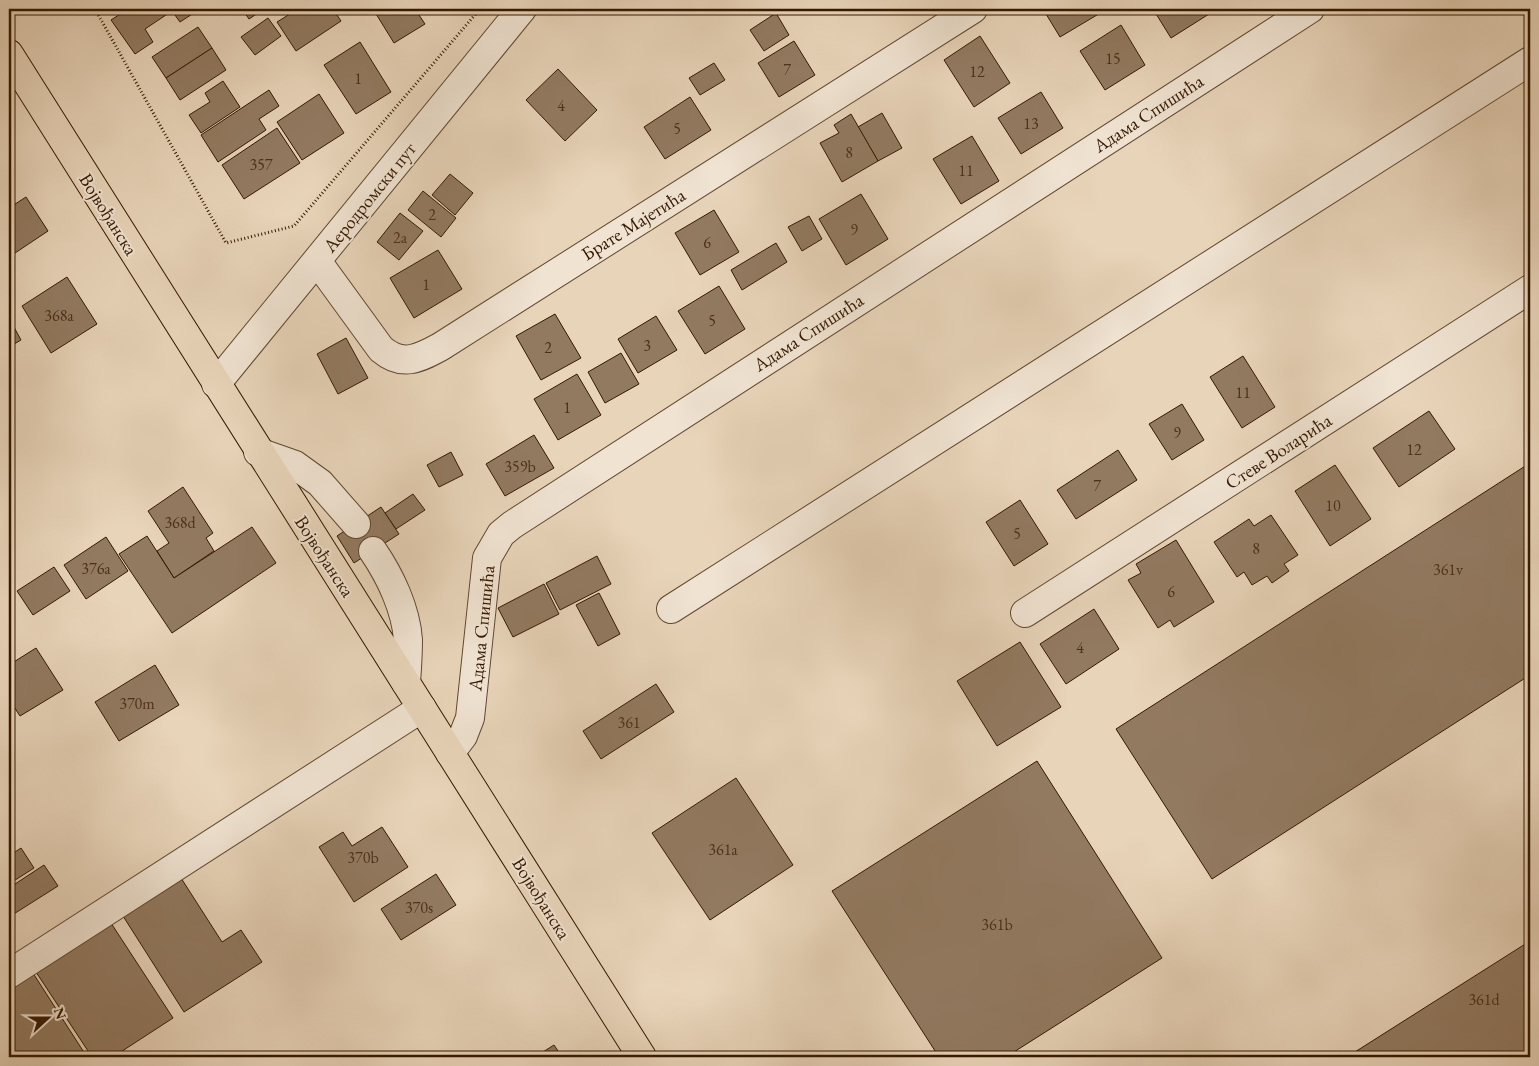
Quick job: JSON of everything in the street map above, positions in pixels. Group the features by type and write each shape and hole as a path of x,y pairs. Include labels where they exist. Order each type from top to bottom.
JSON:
{"main road":[{"name":"Војвођанска","path":"9,54 258,452 406,682 642,1057"}],"street":[{"name":"Аеродромски пут","path":"216,384 522,9"},
{"name":"Брате Мајетића","path":"317,261 381,349 391,358 415,359 448,341 973,9"},
{"name":"Адама Спишића","path":"450,753 463,736 470,718 487,558 502,534 512,525 1310,9"},
{"path":"672,609 1530,61"},
{"name":"Стеве Воларића","path":"1025,613 1530,289"},
{"path":"258,452 295,466 320,483 356,524"},
{"path":"373,550 395,591 408,638 406,682"},
{"path":"9,974 422,708"}],"path":[{"path":"96,9 226,243 294,226 480,9"}],"building":[{"path":"128,9 200,9 180,22 172,11 145,29 153,42 135,54 111,20"},
{"path":"242,9 264,9 249,19"},
{"path":"298,9 333,9 341,21 296,51 277,22"},
{"path":"373,9 415,9 425,24 394,43"},
{"path":"1043,9 1107,9 1060,37"},
{"path":"1153,9 1217,9 1171,38"},
{"path":"776,13 789,35 764,51 750,30"},
{"path":"268,18 281,36 255,55 241,37"},
{"path":"1121,25 1145,65 1105,90 1080,51"},
{"path":"198,27 212,48 166,78 152,57"},
{"path":"980,36 1010,83 974,107 944,60"},
{"path":"794,41 815,75 779,97 758,63"},
{"path":"360,42 391,92 356,114 324,65"},
{"path":"212,48 226,70 180,100 166,78"},
{"path":"714,63 725,80 700,95 689,78"},
{"path":"558,69 597,110 565,141 526,100"},
{"path":"223,81 240,107 201,133 189,115 210,102 205,93"},
{"path":"269,90 279,106 259,119 266,130 218,162 201,135"},
{"path":"1041,92 1063,128 1021,154 998,118"},
{"path":"319,94 344,133 302,160 277,122"},
{"path":"690,97 711,130 665,159 644,127"},
{"path":"882,113 902,148 878,161 858,127"},
{"path":"851,114 878,161 842,182 820,143 839,133 834,125"},
{"path":"277,128 300,163 244,199 222,165"},
{"path":"972,136 999,181 961,204 933,159"},
{"path":"450,174 473,193 455,215 432,195"},
{"path":"423,191 456,218 441,237 408,210"},
{"path":"861,194 888,239 846,265 819,219"},
{"path":"26,197 48,231 9,257 9,208"},
{"path":"714,210 739,252 700,275 675,233"},
{"path":"400,213 423,231 399,260 377,242"},
{"path":"809,216 822,239 802,251 788,227"},
{"path":"776,243 787,262 742,290 731,270"},
{"path":"438,250 462,289 414,318 390,278"},
{"path":"67,277 97,324 51,353 22,306"},
{"path":"719,286 745,329 705,354 678,311"},
{"path":"555,314 581,358 541,380 516,336"},
{"path":"656,316 677,350 638,373 618,339"},
{"path":"9,318 21,340 9,347"},
{"path":"346,338 368,378 338,394 317,354"},
{"path":"621,353 639,384 605,403 588,372"},
{"path":"1243,356 1275,407 1242,428 1210,377"},
{"path":"577,374 601,415 558,440 534,399"},
{"path":"1182,404 1204,440 1172,460 1149,424"},
{"path":"1429,411 1455,449 1399,487 1373,448"},
{"path":"534,435 554,468 505,496 486,464"},
{"path":"1118,450 1137,480 1076,519 1057,490"},
{"path":"451,452 463,475 439,487 427,465"},
{"path":"1530,463 1530,675 1212,879 1116,729"},
{"path":"1335,465 1371,519 1330,546 1295,491"},
{"path":"183,487 213,533 206,538 214,551 174,578 157,551 169,543 148,511"},
{"path":"413,494 425,510 396,529 385,513"},
{"path":"1020,500 1048,544 1014,566 986,522"},
{"path":"381,507 399,534 354,563 337,536"},
{"path":"1271,515 1298,555 1284,564 1289,571 1272,583 1267,576 1252,585 1244,572 1237,577 1214,542 1249,519 1254,526"},
{"path":"252,527 276,563 172,633 119,554 147,536 174,578"},
{"path":"106,537 128,571 86,599 64,565"},
{"path":"1176,540 1214,602 1174,627 1170,620 1158,628 1128,580 1141,573 1136,564"},
{"path":"597,556 611,584 560,610 546,583"},
{"path":"54,567 70,591 33,615 17,591"},
{"path":"544,584 559,614 513,637 498,608"},
{"path":"599,593 620,634 598,646 576,605"},
{"path":"1094,609 1119,649 1066,684 1040,644"},
{"path":"1020,642 1061,707 997,746 957,681"},
{"path":"36,648 63,690 20,716 9,699 9,665"},
{"path":"155,665 179,705 119,741 95,702"},
{"path":"656,684 674,712 601,759 583,731"},
{"path":"1037,761 1162,958 1006,1057 939,1057 832,891"},
{"path":"736,778 793,865 710,920 652,833"},
{"path":"382,827 408,867 354,902 319,847 343,832 352,846"},
{"path":"21,848 34,868 9,884 9,856"},
{"path":"44,865 58,886 9,917 9,888"},
{"path":"436,874 456,905 401,940 381,909"},
{"path":"181,878 222,942 241,930 262,962 184,1012 123,916"},
{"path":"109,920 173,1018 113,1057 92,1057 34,969"},
{"path":"1530,941 1530,1057 1347,1057"},
{"path":"31,970 87,1057 9,1057 9,985"},
{"path":"554,1045 562,1057 535,1057"}]}
